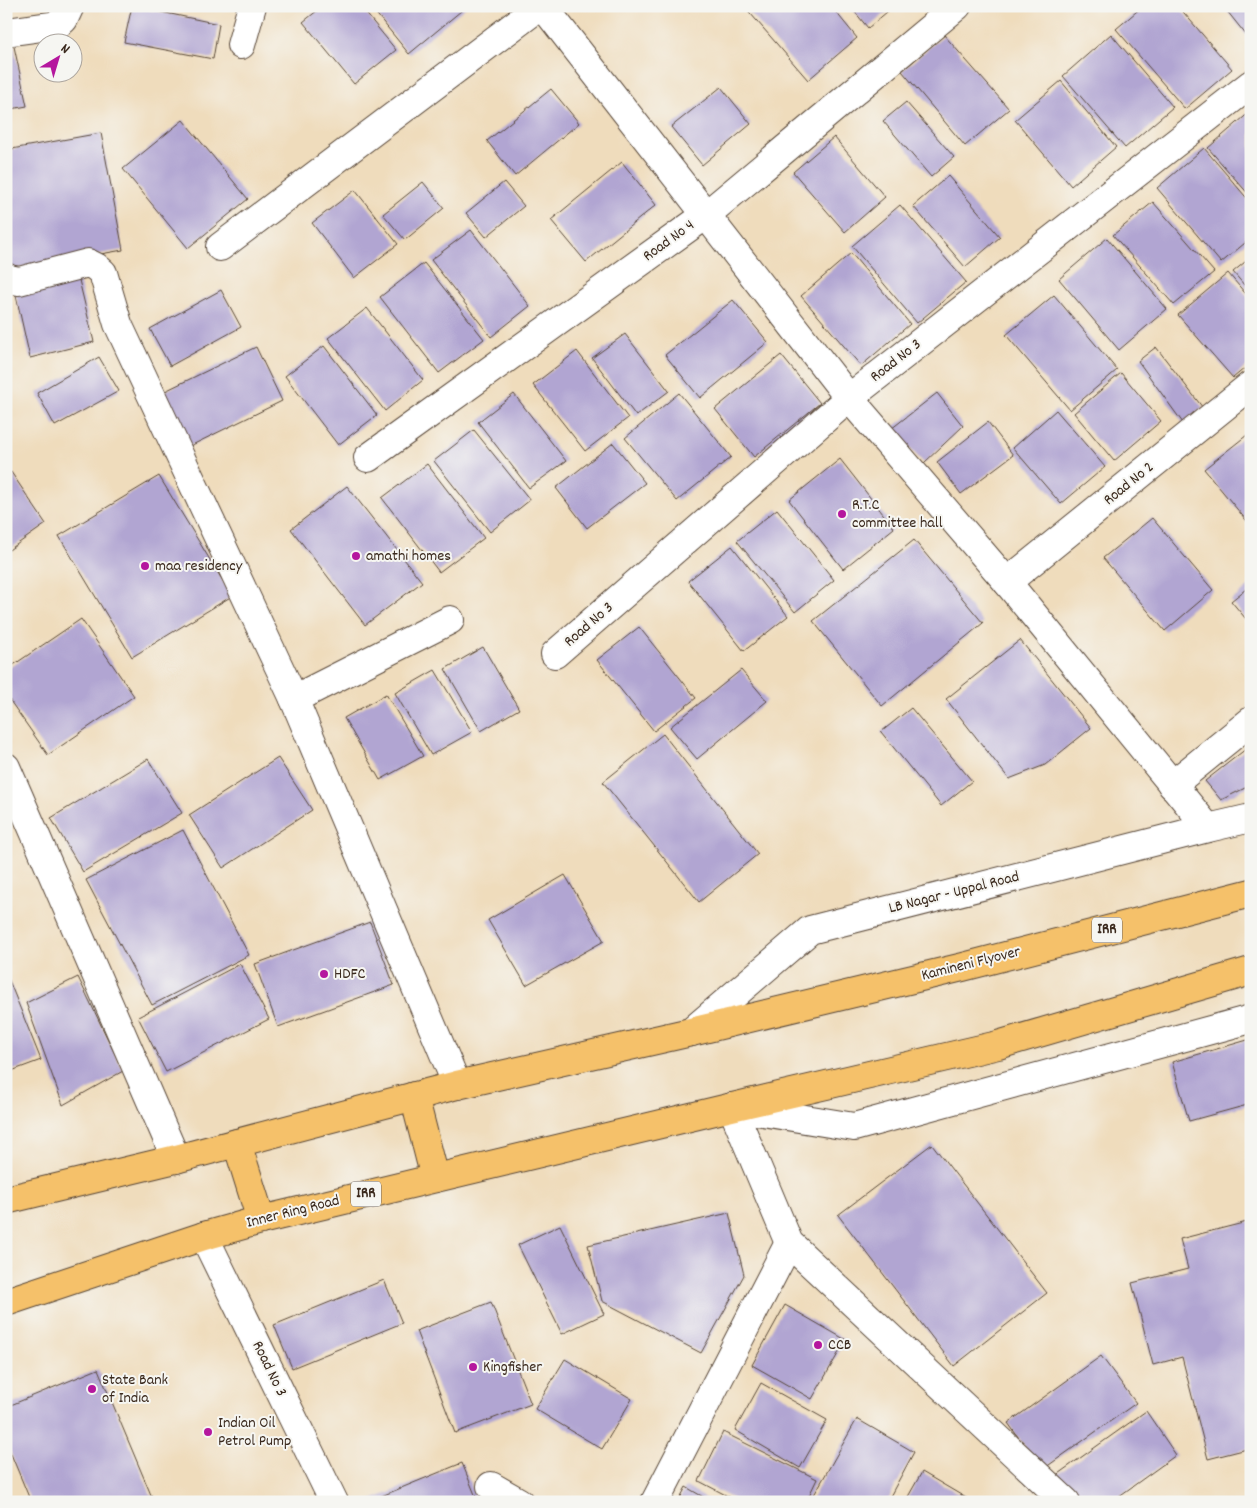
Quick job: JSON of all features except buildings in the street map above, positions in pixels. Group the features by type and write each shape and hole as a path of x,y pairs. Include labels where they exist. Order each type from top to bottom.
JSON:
{"highway":[{"name":"Kamineni Flyover","path":"691,1032 963,967 1251,893"},
{"name":"IRR","path":"732,1106 998,1045 1251,971"},
{"name":"IRR","path":"6,1200 176,1159 457,1084 691,1032"},
{"path":"414,1096 435,1178"},
{"name":"Inner Ring Road","path":"6,1302 204,1236 261,1220 732,1106"},
{"path":"237,1143 261,1220"}],"street":[{"path":"6,32 57,25 64,19 70,6"},
{"path":"241,45 252,6"},
{"path":"220,247 542,6 849,398 1007,582 1208,828"},
{"name":"Road No 4","path":"368,458 706,214 957,6"},
{"name":"Road No 3","path":"555,654 849,398 1251,84"},
{"path":"6,277 19,281 88,263 96,266 103,273 118,324 294,698 457,1084"},
{"name":"Road No 2","path":"1007,582 1251,385"},
{"path":"294,698 450,620"},
{"path":"1172,785 1251,721"},
{"path":"6,767 176,1159"},
{"name":"LB Nagar - Uppal Road","path":"691,1032 810,930 1251,818"},
{"path":"732,1106 854,1127 1251,1019"},
{"path":"732,1106 789,1243 1066,1502"},
{"name":"Road No 3","path":"204,1236 334,1502"},
{"path":"655,1502 789,1243"},
{"path":"491,1486 519,1502"}],"place":[{"name":"R.T.C committee hall","path":"842,514"},
{"name":"amathi homes","path":"356,556"},
{"name":"maa residency","path":"145,566"},
{"name":"HDFC","path":"324,974"},
{"name":"CCB","path":"818,1345"},
{"name":"Kingfisher","path":"473,1367"},
{"name":"State Bank of India","path":"92,1389"},
{"name":"Indian Oil Petrol Pump","path":"208,1432"}]}
